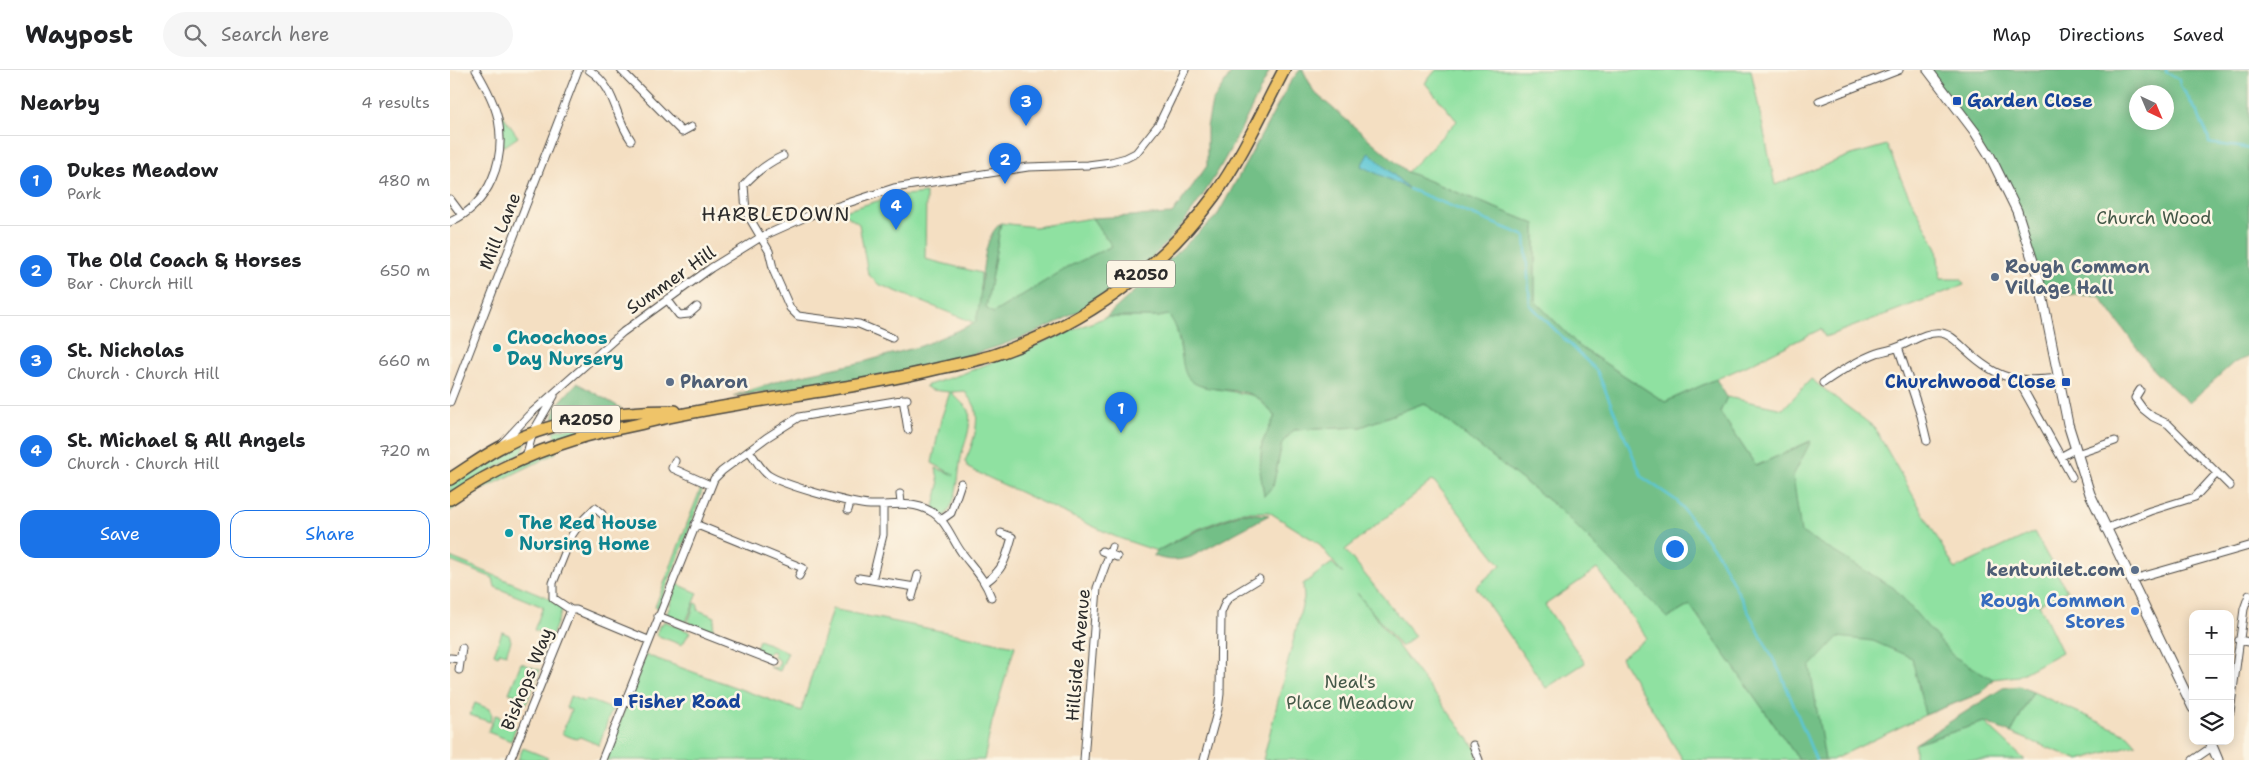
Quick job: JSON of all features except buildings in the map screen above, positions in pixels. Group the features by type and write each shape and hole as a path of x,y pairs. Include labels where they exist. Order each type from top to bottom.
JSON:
{"main road":[{"name":"A2050","path":"450,499 492,473 526,457 580,438 694,411 913,375 996,355 1038,338 1086,314 1126,287 1158,260 1193,223 1215,194 1284,70"},
{"name":"A2050","path":"450,479 499,448 533,432 564,423 611,414 640,411 694,411"}],"street":[{"path":"450,222 469,210 485,193 492,182 499,158 498,117 489,93 476,70"},
{"name":"Mill Lane","path":"450,402 578,70"},
{"path":"589,70 604,81 623,128 631,140"},
{"path":"621,70 682,132 690,127"},
{"name":"Summer Hill","path":"499,448 529,415 623,332 712,268 762,237 808,216 894,188 1028,167 1112,162 1126,158 1141,147 1159,124 1184,70"},
{"path":"1819,102 1899,70"},
{"path":"1928,70 1980,140 2017,212 2039,280 2068,424 2090,494 2105,529 2189,700"},
{"path":"783,156 770,162 744,185 746,212 769,251 774,272 790,308 798,316 859,324 892,338"},
{"path":"450,199 462,215"},
{"path":"667,299 679,315 689,314 696,307"},
{"path":"1823,383 1836,374 1875,354 1932,333 1941,333 1956,341 1986,369 1996,374 2018,380 2038,381 2059,378"},
{"path":"1898,347 1921,416 1927,441"},
{"path":"2018,380 2072,477"},
{"path":"2140,390 2135,398 2143,409 2168,424 2178,437 2230,486"},
{"name":"Summer Hill","path":"526,457 533,432 556,391"},
{"path":"602,760 710,486 722,471 799,418 905,399 908,430"},
{"path":"2062,456 2116,441"},
{"path":"749,451 769,475 849,506 883,506 901,503 931,511 941,520 961,552 986,582 991,597"},
{"path":"675,461 672,468 710,486"},
{"path":"2105,529 2150,511 2195,498 2217,473"},
{"path":"941,520 951,513 961,482"},
{"path":"900,494 901,503"},
{"path":"872,580 884,535 883,506"},
{"path":"602,514 594,508 576,528 553,583 553,598 571,610 576,610 648,640"},
{"path":"695,524 803,568 799,576"},
{"path":"986,582 999,571 1012,537 1001,533"},
{"path":"2130,580 2249,546"},
{"name":"Hillside Avenue","path":"1084,760 1097,588 1108,551 1117,557"},
{"path":"912,597 918,575"},
{"path":"859,578 915,587"},
{"path":"1204,760 1218,709 1220,694 1221,613 1226,601 1231,596 1259,579"},
{"path":"2232,700 2244,609 2249,595"},
{"name":"Bishops Way","path":"510,760 571,610"},
{"path":"658,616 772,658"},
{"path":"2239,640 2249,642"},
{"path":"459,670 462,648"},
{"path":"450,658 461,660"},
{"path":"1473,745 1479,760"},
{"path":"2193,760 2208,745"},
{"path":"2211,745 2218,760"}],"green space":[{"path":"1233,70 1270,70 1224,161 1197,204 1165,244 1122,283 1074,314 1021,338 964,357 906,371 847,381 733,396 784,379 863,362 921,346 975,323 988,243 993,231 1001,223 986,308 993,313 1070,266 1112,246 1092,218 1172,214 1207,166 1207,127 1212,102"},
{"path":"1300,70 1303,70 1314,92 1407,172 1535,224 1535,301 1580,347 1665,402 1716,379 1727,397 1720,412 1756,466 1811,441 1793,476 1801,532 1894,588 1953,656 1993,679 1981,693 1925,715 1912,658 1873,641 1838,637 1810,667 1825,760 1799,760 1690,605 1668,618 1558,508 1424,403 1361,427 1294,430 1282,443 1273,486 1264,496 1260,470 1262,443 1275,416 1256,397 1240,392 1203,387 1189,379 1183,366 1177,330 1168,315 1159,317 1106,317 1217,216 1291,81"},
{"path":"1436,70 1751,70 1775,185 1848,156 1887,145 1904,186 1937,248 1940,279 1961,279 1964,285 1825,337 1821,329 1748,365 1665,402 1580,347 1535,301 1535,224 1407,172 1457,121 1425,83"},
{"name":"Church Wood","path":"1928,70 2249,70 2249,357 2233,363 2189,403 2154,371 2099,296 2041,293 2001,177"},
{"path":"498,108 518,137 505,146 503,145"},
{"path":"926,193 925,259 981,273 980,311 975,323 878,284 868,274 859,224 841,212 894,196"},
{"path":"1092,218 1112,246 1070,266 993,313 986,308 1001,223 1035,227"},
{"name":"Neal's Place Meadow","path":"1168,315 1175,322 1184,366 1201,386 1256,396 1275,416 1262,443 1260,470 1264,495 1273,486 1282,443 1294,430 1361,427 1424,403 1558,508 1668,618 1690,605 1799,760 1683,760 1621,658 1647,638 1597,569 1545,605 1585,663 1546,688 1476,587 1501,565 1433,480 1345,550 1415,636 1401,647 1357,593 1460,727 1477,751 1479,760 1263,760 1304,598 1303,584 1332,563 1343,574 1318,543 1269,512 1242,512 1193,531 1157,551 1116,537 968,468 965,461 977,421 974,405 965,391 951,392 969,410 970,418 961,456 956,491 952,505 944,517 934,507 939,485 936,468 954,475 932,463 941,419 950,392 931,390 925,386 962,374 1106,317 1158,317"},
{"path":"1811,379 1874,427 1955,569 2034,532 2067,591 2039,604 2062,652 2018,676 1993,679 1981,693 1925,715 1832,760 1825,760 1724,549 1810,441 1756,466 1720,412 1727,397 1783,409"},
{"path":"577,383 621,408 553,419 557,405"},
{"path":"654,416 556,441 553,431 611,420"},
{"path":"527,440 523,451 517,456 450,494 450,483"},
{"path":"555,450 556,453 477,492 450,511 450,504 496,476"},
{"path":"702,485 702,492 684,544 658,608 655,607"},
{"path":"1243,513 1269,515 1191,557 1172,560 1154,556 1155,552 1196,531"},
{"path":"450,557 549,598 563,608 552,636 534,630 543,607 495,587 493,578 450,561"},
{"path":"677,584 698,593 686,622 667,614"},
{"path":"695,603 698,605 698,610 715,617 712,632 688,622"},
{"path":"832,609 1015,646 992,722 984,760 605,760 646,655 801,711"},
{"path":"664,621 690,632 682,645 656,635 660,624 662,625"},
{"path":"502,632 509,635 511,641 506,654 500,652 498,656 494,654"},
{"path":"759,640 788,652 780,671 769,667 777,668 780,661 774,657 774,652 771,651 767,655 755,651"},
{"path":"521,663 540,670 526,704 519,700 516,695 509,693"},
{"path":"2019,686 2033,692 2011,733 1984,722 1915,744 2003,688"},
{"path":"2033,692 2128,735 2136,744 2079,760 2011,733"},
{"path":"570,696 584,702 586,699 612,709 599,745 580,737 576,739 562,734 571,710 566,708"},
{"path":"475,703 489,709 492,715 490,722 470,715"},
{"path":"495,715 499,716 501,721 516,727 511,741 488,732"},
{"path":"1984,722 2025,760 1915,760 1915,744"},
{"path":"523,748 548,758 547,760 518,760"}],"water":[{"path":"1369,152 1409,189 1361,166"}],"waterway":[{"path":"2166,70 2166,72 2180,80 2180,87 2198,112 2208,135 2209,143 2249,149"},
{"path":"1409,189 1525,236 1530,305 1597,371 1642,477 1677,501 1718,554 1781,674 1816,760"}],"place":[{"name":"Garden Close","path":"1957,101"},
{"name":"St. Nicholas","path":"1026,126"},
{"name":"The Old Coach & Horses","path":"1005,184"},
{"name":"St. Michael & All Angels","path":"896,230"},
{"name":"Rough Common Village Hall","path":"1995,277"},
{"name":"Choochoos Day Nursery","path":"497,348"},
{"name":"Pharon","path":"670,382"},
{"name":"Churchwood Close","path":"2066,382"},
{"name":"Dukes Meadow","path":"1121,433"},
{"name":"The Red House Nursing Home","path":"509,533"},
{"name":"kentunilet.com","path":"2135,570"},
{"name":"Rough Common Stores","path":"2135,611"},
{"name":"Fisher Road","path":"618,702"}],"district":[{"name":"HARBLEDOWN","path":"776,214"}]}
